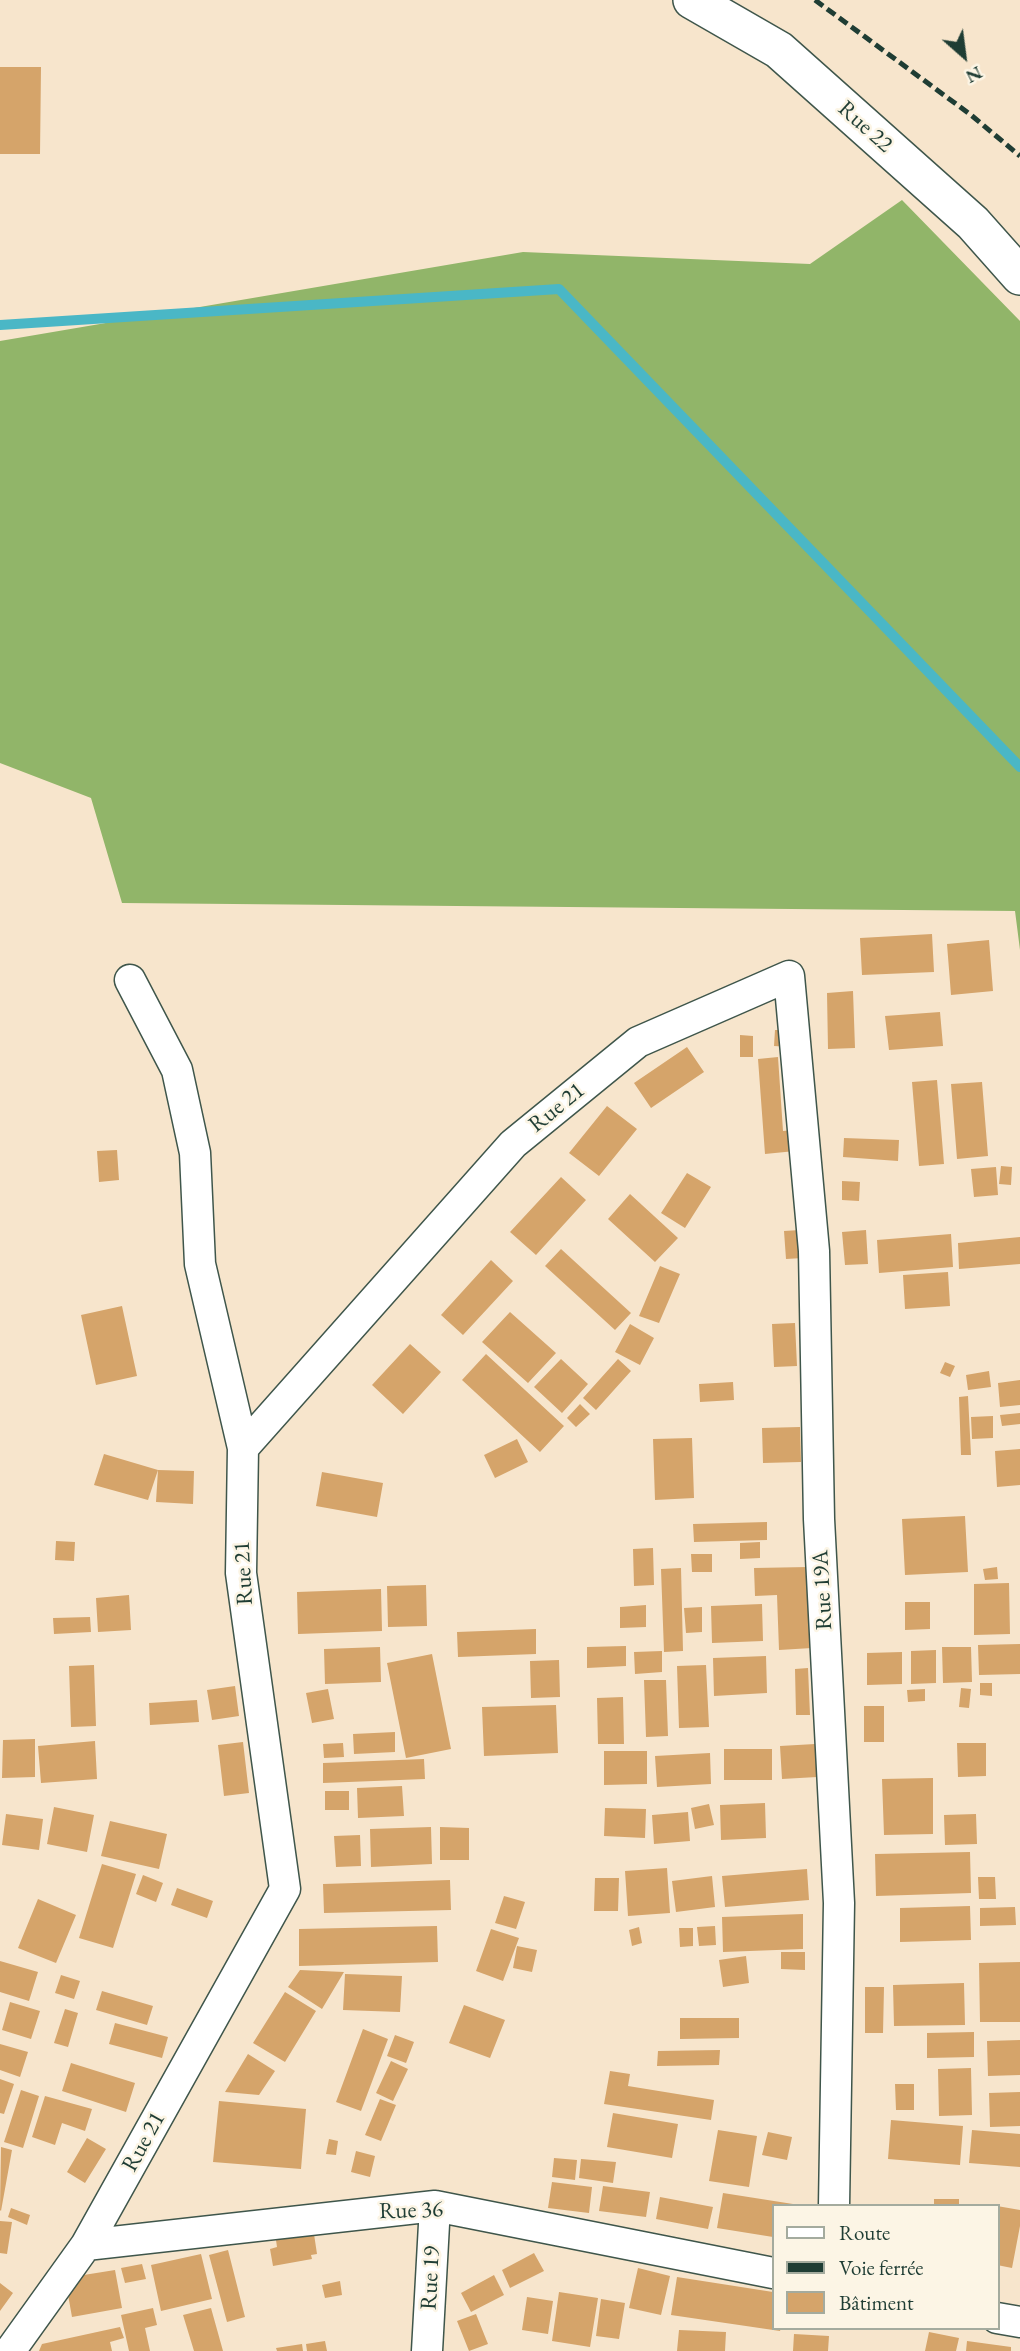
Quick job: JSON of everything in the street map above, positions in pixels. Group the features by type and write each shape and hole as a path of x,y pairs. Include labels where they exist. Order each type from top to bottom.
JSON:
{"street":[{"name":"Rue 22","path":"692,0 779,50 973,223 1020,276"},
{"name":"Rue 21","path":"10,2351 86,2245 285,1889 241,1573 243,1448 513,1144 638,1042 789,976"},
{"name":"Rue 19A","path":"789,976 814,1251 819,1519 839,1903 834,2204"},
{"path":"130,980 177,1070 195,1153 200,1264 243,1448"},
{"name":"Rue 36","path":"86,2245 435,2206 772,2273"},
{"name":"Rue 19","path":"427,2351 435,2206"},
{"path":"999,2318 1020,2322"}],"green space":[{"path":"902,200 1020,321 1020,950 1015,911 122,903 91,798 0,763 0,341 523,252 810,264"}],"building":[{"path":"0,67 41,67 40,154 0,154"},
{"path":"932,934 934,972 862,975 860,938"},
{"path":"989,940 993,991 951,995 947,944"},
{"path":"853,991 855,1048 828,1049 827,993"},
{"path":"940,1012 943,1046 889,1050 885,1016"},
{"path":"775,1030 791,1030 790,1047 774,1046"},
{"path":"740,1035 753,1036 753,1057 740,1057"},
{"path":"687,1047 704,1072 651,1108 634,1083"},
{"path":"778,1057 783,1131 794,1130 795,1151 765,1154 758,1059"},
{"path":"937,1080 944,1164 919,1166 912,1082"},
{"path":"982,1082 988,1156 957,1159 951,1084"},
{"path":"607,1106 637,1129 599,1176 569,1153"},
{"path":"844,1138 899,1140 898,1161 843,1157"},
{"path":"117,1150 119,1180 99,1182 97,1151"},
{"path":"1001,1166 1012,1167 1011,1185 999,1184"},
{"path":"996,1167 998,1195 974,1197 971,1169"},
{"path":"687,1173 711,1187 685,1228 661,1213"},
{"path":"561,1177 586,1200 536,1255 510,1232"},
{"path":"842,1181 860,1182 859,1201 842,1200"},
{"path":"630,1194 678,1238 655,1262 608,1219"},
{"path":"800,1230 803,1258 786,1259 784,1231"},
{"path":"866,1230 868,1264 845,1265 842,1232"},
{"path":"951,1234 953,1267 879,1273 877,1240"},
{"path":"1020,1237 1020,1264 959,1269 958,1243"},
{"path":"561,1249 631,1313 615,1330 545,1266"},
{"path":"491,1260 513,1281 463,1335 441,1315"},
{"path":"660,1266 680,1274 659,1323 639,1316"},
{"path":"948,1272 950,1306 905,1309 903,1275"},
{"path":"122,1306 137,1376 96,1385 81,1315"},
{"path":"510,1312 556,1353 528,1383 482,1342"},
{"path":"795,1323 797,1366 774,1367 772,1324"},
{"path":"630,1324 654,1338 640,1365 615,1352"},
{"path":"410,1344 441,1372 403,1414 372,1385"},
{"path":"486,1354 564,1426 540,1452 462,1380"},
{"path":"561,1359 588,1384 562,1413 534,1387"},
{"path":"618,1359 631,1371 596,1410 583,1398"},
{"path":"945,1362 955,1366 950,1377 940,1373"},
{"path":"989,1371 991,1387 968,1390 966,1375"},
{"path":"1020,1380 1020,1405 1000,1407 998,1383"},
{"path":"733,1382 734,1400 700,1402 699,1384"},
{"path":"968,1396 971,1455 961,1455 959,1397"},
{"path":"580,1404 590,1414 576,1427 567,1418"},
{"path":"1020,1413 1020,1424 1002,1426 1000,1415"},
{"path":"993,1416 993,1438 972,1439 971,1417"},
{"path":"800,1427 801,1462 763,1463 762,1428"},
{"path":"692,1438 694,1498 655,1500 653,1439"},
{"path":"517,1439 528,1462 495,1478 484,1455"},
{"path":"1020,1449 1020,1485 997,1487 995,1451"},
{"path":"104,1454 158,1470 148,1500 94,1485"},
{"path":"158,1470 194,1471 193,1504 156,1502"},
{"path":"322,1472 383,1483 377,1517 316,1506"},
{"path":"965,1516 968,1572 905,1575 902,1519"},
{"path":"767,1522 767,1540 694,1542 693,1524"},
{"path":"56,1541 75,1542 74,1561 55,1560"},
{"path":"760,1542 760,1558 740,1559 740,1543"},
{"path":"653,1548 654,1585 634,1586 633,1549"},
{"path":"691,1554 712,1554 712,1572 692,1572"},
{"path":"809,1567 812,1648 779,1650 777,1595 755,1596 754,1568"},
{"path":"997,1567 998,1579 985,1580 983,1569"},
{"path":"681,1568 683,1651 664,1652 661,1569"},
{"path":"1009,1583 1010,1634 974,1635 974,1584"},
{"path":"426,1585 427,1626 388,1627 387,1586"},
{"path":"381,1589 382,1631 298,1634 297,1592"},
{"path":"129,1595 131,1630 98,1632 96,1598"},
{"path":"905,1602 930,1602 930,1629 905,1630"},
{"path":"762,1604 763,1641 712,1643 711,1606"},
{"path":"646,1605 646,1627 620,1628 620,1607"},
{"path":"702,1607 702,1632 686,1633 684,1608"},
{"path":"90,1617 91,1632 54,1634 53,1618"},
{"path":"536,1629 536,1654 458,1657 457,1632"},
{"path":"1020,1644 1020,1674 979,1675 978,1645"},
{"path":"626,1646 626,1666 587,1668 587,1647"},
{"path":"380,1647 381,1682 325,1684 324,1649"},
{"path":"942,1647 971,1647 972,1682 943,1683"},
{"path":"936,1650 936,1683 911,1684 911,1651"},
{"path":"662,1651 662,1672 635,1674 634,1652"},
{"path":"902,1652 902,1684 867,1685 867,1653"},
{"path":"432,1654 451,1749 406,1758 387,1663"},
{"path":"766,1656 767,1693 714,1696 713,1658"},
{"path":"559,1660 560,1697 531,1698 530,1661"},
{"path":"94,1665 96,1726 71,1727 69,1666"},
{"path":"706,1665 709,1727 679,1728 677,1666"},
{"path":"808,1668 810,1715 796,1715 795,1669"},
{"path":"644,1680 666,1680 668,1736 646,1737"},
{"path":"980,1683 992,1683 992,1696 980,1695"},
{"path":"235,1686 239,1716 212,1720 207,1690"},
{"path":"961,1688 971,1689 969,1708 959,1707"},
{"path":"328,1689 334,1719 312,1723 306,1693"},
{"path":"925,1689 925,1701 908,1702 907,1690"},
{"path":"623,1697 624,1744 598,1744 597,1698"},
{"path":"197,1700 199,1722 150,1725 149,1703"},
{"path":"556,1705 558,1753 484,1756 482,1707"},
{"path":"864,1706 884,1706 884,1742 864,1742"},
{"path":"395,1732 395,1752 354,1754 353,1734"},
{"path":"35,1739 35,1777 2,1778 3,1740"},
{"path":"95,1741 97,1779 41,1783 38,1746"},
{"path":"243,1742 249,1793 224,1796 218,1745"},
{"path":"343,1743 344,1757 324,1758 323,1744"},
{"path":"957,1743 986,1743 986,1776 958,1777"},
{"path":"815,1744 817,1777 782,1779 780,1746"},
{"path":"724,1749 772,1749 772,1780 724,1780"},
{"path":"604,1751 647,1751 647,1784 604,1785"},
{"path":"710,1753 711,1784 657,1787 655,1756"},
{"path":"424,1759 425,1779 323,1783 323,1763"},
{"path":"933,1778 933,1834 884,1835 882,1779"},
{"path":"402,1786 404,1816 358,1818 357,1788"},
{"path":"325,1791 349,1791 349,1810 325,1810"},
{"path":"765,1803 766,1838 721,1840 720,1805"},
{"path":"709,1804 714,1825 695,1829 691,1808"},
{"path":"54,1807 94,1815 87,1852 47,1844"},
{"path":"605,1808 646,1809 645,1838 604,1836"},
{"path":"688,1812 690,1841 654,1844 652,1815"},
{"path":"6,1814 43,1819 39,1850 2,1845"},
{"path":"976,1814 977,1844 945,1845 944,1815"},
{"path":"110,1821 167,1834 159,1869 101,1856"},
{"path":"431,1827 432,1864 371,1867 370,1829"},
{"path":"440,1827 469,1828 469,1860 440,1860"},
{"path":"360,1835 361,1866 336,1867 334,1836"},
{"path":"970,1852 971,1893 876,1896 875,1854"},
{"path":"102,1864 136,1874 113,1948 79,1938"},
{"path":"667,1868 670,1913 628,1916 625,1871"},
{"path":"807,1869 809,1900 725,1907 722,1876"},
{"path":"143,1875 163,1883 156,1902 136,1894"},
{"path":"712,1876 715,1907 676,1912 672,1881"},
{"path":"978,1877 995,1877 996,1899 979,1899"},
{"path":"595,1878 619,1878 618,1911 594,1911"},
{"path":"450,1880 451,1910 324,1913 323,1884"},
{"path":"177,1888 213,1901 207,1918 171,1905"},
{"path":"504,1896 525,1902 516,1929 495,1923"},
{"path":"38,1899 76,1915 56,1963 18,1948"},
{"path":"970,1906 971,1940 900,1942 900,1908"},
{"path":"1015,1907 1016,1925 980,1926 980,1908"},
{"path":"803,1914 803,1949 723,1952 722,1917"},
{"path":"437,1926 438,1962 299,1966 299,1929"},
{"path":"715,1926 716,1945 699,1946 697,1927"},
{"path":"639,1927 642,1943 632,1946 629,1930"},
{"path":"679,1928 693,1928 693,1946 680,1947"},
{"path":"491,1929 519,1938 503,1981 476,1971"},
{"path":"517,1946 537,1950 532,1972 513,1968"},
{"path":"781,1952 805,1952 805,1970 781,1969"},
{"path":"746,1956 749,1983 723,1987 719,1960"},
{"path":"0,1961 38,1972 29,2001 0,1992"},
{"path":"1020,1962 1020,2022 980,2022 979,1963"},
{"path":"300,1970 344,1972 322,2009 288,1987"},
{"path":"345,1974 402,1976 400,2012 343,2010"},
{"path":"61,1975 80,1981 74,1999 55,1993"},
{"path":"964,1983 965,2025 894,2026 893,1985"},
{"path":"865,1987 884,1987 883,2033 865,2033"},
{"path":"102,1991 153,2006 147,2025 96,2010"},
{"path":"285,1992 316,2011 285,2062 253,2043"},
{"path":"10,2002 40,2011 31,2039 2,2030"},
{"path":"464,2005 505,2020 490,2058 449,2043"},
{"path":"65,2009 78,2013 68,2047 54,2043"},
{"path":"680,2018 739,2018 739,2038 680,2039"},
{"path":"115,2023 168,2037 162,2058 109,2044"},
{"path":"363,2029 388,2039 361,2111 336,2102"},
{"path":"974,2032 974,2057 927,2058 927,2033"},
{"path":"395,2035 414,2042 406,2063 387,2056"},
{"path":"1020,2040 1020,2075 988,2076 987,2041"},
{"path":"0,2044 28,2052 20,2077 0,2070"},
{"path":"720,2050 719,2065 657,2066 658,2051"},
{"path":"248,2054 275,2071 259,2095 225,2092"},
{"path":"391,2061 408,2069 393,2101 376,2093"},
{"path":"71,2063 135,2083 126,2112 62,2091"},
{"path":"971,2068 972,2115 939,2116 938,2069"},
{"path":"610,2071 630,2074 628,2086 714,2100 711,2120 604,2104"},
{"path":"0,2079 14,2084 4,2114 0,2113"},
{"path":"895,2084 914,2084 914,2110 896,2110"},
{"path":"21,2090 39,2096 23,2148 4,2142"},
{"path":"1020,2092 1020,2126 990,2127 989,2093"},
{"path":"45,2096 92,2109 85,2131 62,2123 55,2145 32,2137"},
{"path":"380,2099 396,2105 381,2141 365,2135"},
{"path":"219,2101 306,2109 301,2169 213,2162"},
{"path":"613,2113 678,2124 672,2158 607,2147"},
{"path":"891,2120 963,2126 960,2165 888,2159"},
{"path":"718,2130 757,2136 749,2187 709,2181"},
{"path":"972,2130 1020,2134 1020,2167 969,2163"},
{"path":"768,2132 792,2137 787,2160 762,2155"},
{"path":"87,2138 106,2149 85,2183 67,2172"},
{"path":"329,2139 338,2141 336,2155 326,2154"},
{"path":"1,2147 12,2150 1,2211 0,2210"},
{"path":"356,2151 375,2156 370,2177 351,2172"},
{"path":"554,2158 577,2160 575,2180 552,2177"},
{"path":"581,2159 616,2162 613,2183 579,2178"},
{"path":"552,2182 592,2187 589,2213 548,2208"},
{"path":"603,2186 650,2192 646,2217 599,2211"},
{"path":"723,2193 793,2204 772,2204 772,2237 717,2228"},
{"path":"660,2197 713,2207 708,2229 656,2219"},
{"path":"934,2199 959,2199 959,2204 934,2204"},
{"path":"999,2206 1020,2210 1020,2226 1012,2268 999,2265"},
{"path":"11,2208 30,2215 27,2225 8,2217"},
{"path":"0,2221 12,2222 7,2254 0,2253"},
{"path":"314,2234 317,2254 311,2255 312,2259 273,2266 270,2249 277,2247 276,2240"},
{"path":"228,2250 245,2317 227,2322 209,2255"},
{"path":"534,2253 544,2271 510,2288 502,2270"},
{"path":"201,2254 212,2299 161,2311 151,2265"},
{"path":"142,2264 146,2279 125,2283 121,2268"},
{"path":"638,2268 670,2276 661,2315 629,2308"},
{"path":"115,2270 122,2308 72,2317 65,2278"},
{"path":"494,2275 504,2295 471,2312 461,2293"},
{"path":"677,2277 772,2292 772,2330 671,2315"},
{"path":"340,2281 342,2295 325,2298 322,2285"},
{"path":"0,2283 13,2293 0,2311"},
{"path":"559,2292 598,2298 590,2347 552,2341"},
{"path":"527,2297 553,2301 548,2334 522,2330"},
{"path":"601,2299 625,2303 619,2339 596,2336"},
{"path":"153,2308 157,2325 145,2328 150,2351 129,2351 121,2315"},
{"path":"211,2308 223,2351 194,2351 183,2315"},
{"path":"476,2314 488,2344 469,2351 457,2321"},
{"path":"120,2327 124,2338 110,2342 112,2351 39,2351 42,2344"},
{"path":"679,2330 726,2332 725,2351 677,2351"},
{"path":"929,2332 959,2338 956,2351 925,2351"},
{"path":"794,2334 829,2336 828,2351 793,2351"},
{"path":"325,2341 327,2351 307,2351 306,2344"},
{"path":"967,2341 1011,2347 1011,2351 966,2351"},
{"path":"302,2344 303,2351 277,2351 276,2348"}],"waterway":[{"path":"0,325 559,289 1020,767"}],"railway":[{"path":"815,0 971,115 1020,156"}]}
